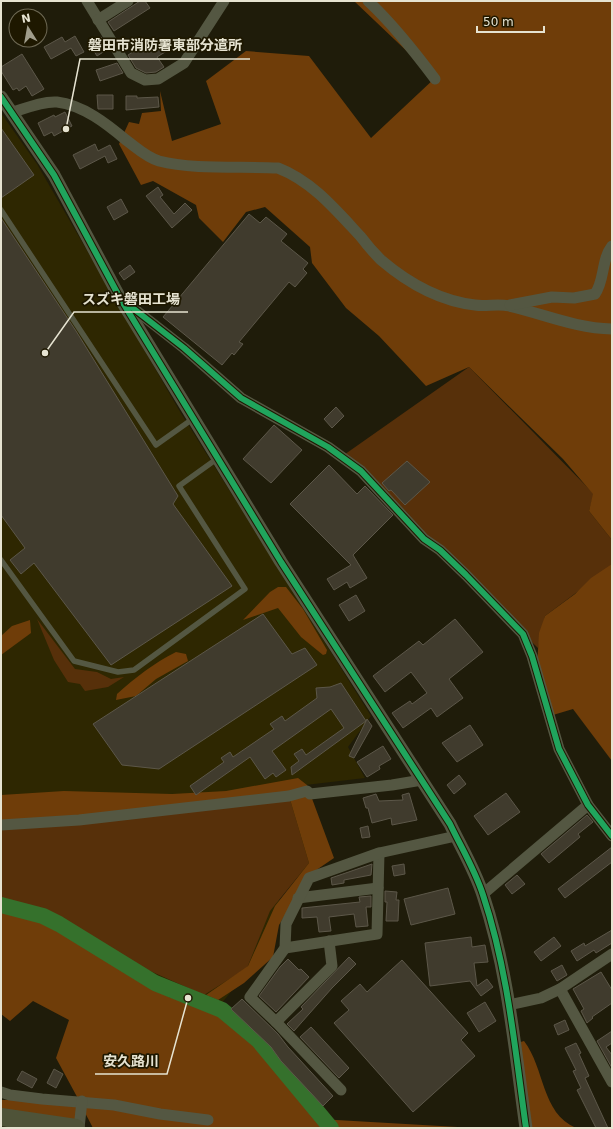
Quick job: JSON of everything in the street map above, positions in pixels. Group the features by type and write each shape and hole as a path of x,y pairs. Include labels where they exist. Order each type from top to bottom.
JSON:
{"highway":[{"path":"1,1117 76,1128"}],"street":[{"path":"87,1 131,73 145,80 158,79 184,63 224,1"},
{"path":"98,20 128,1"},
{"path":"368,1 385,17 407,42 435,78"},
{"path":"1,96 54,175 120,298 281,562 422,780 456,836 483,894 498,944 509,1005 526,1128"},
{"path":"13,112 57,102 76,108 101,120 142,153 158,160 181,165 278,168 292,174 313,188 340,213 380,259 407,281 449,301 477,306 496,304 508,306 561,322 612,330"},
{"path":"508,306 552,297 574,298 595,294 600,288 604,264 612,246"},
{"path":"120,298 184,348 241,398 322,444 361,471 424,539 440,550 523,634 532,656 559,749 588,805 612,836"},
{"path":"1,825 79,820 289,796 307,791 310,794 392,786 422,780"},
{"path":"483,894 588,805"},
{"path":"341,1090 250,997 285,948 286,924 309,878 379,853 456,836"},
{"path":"285,948 377,934 379,853"},
{"path":"298,898 378,888"},
{"path":"276,1022 332,966 329,941"},
{"path":"509,1005 541,998 560,989 612,954"},
{"path":"560,989 612,1082"},
{"path":"1,1092 10,1095 82,1102 208,1120"},
{"path":"79,1128 82,1102"}],"lane":[{"path":"1,210 156,445 194,418"},
{"path":"1,560 74,661 118,672 134,670 245,589 178,486 218,458"}],"shaded area":[{"path":"354,1 612,1 612,540 589,511 593,494 563,459 469,367 426,386 379,336 346,308 312,263 310,247 265,207 246,212 223,242 199,218 196,205 153,181 141,185 119,144 129,122 139,124 142,113 161,111 160,91 172,141 221,124 206,81 246,51 309,56 371,138 435,78"},
{"path":"1,113 37,164 179,410 371,716 348,747 365,778 297,786 330,850 281,891 270,944 212,1015 1,921"},
{"path":"469,367 594,494 589,511 612,540 612,566 545,616 538,648 341,457"},
{"path":"612,564 612,761 573,709 553,715 537,667 539,633 545,616 575,594 591,578"},
{"path":"278,587 286,587 303,609 327,650 326,654 323,655 301,637 278,608 243,620 270,592"},
{"path":"37,619 75,669 97,672 111,679 124,677 108,687 85,691 80,684 68,682 54,660"},
{"path":"30,620 31,633 1,655 1,636 12,626"},
{"path":"176,652 186,654 188,661 156,679 136,696 116,700 117,694 138,676"},
{"path":"298,778 307,785 334,858 309,875 279,925 273,957 244,983 218,1000 206,995 248,966 275,906 309,863 289,796 137,813 1,821 1,795 64,791 172,794 226,791"},
{"path":"289,796 309,863 270,911 247,968 204,995 130,962 53,913 1,901 1,824"},
{"path":"1,907 39,919 64,931 91,952 128,970 169,997 210,1011 250,1034 286,1074 319,1119 475,1128 93,1128 82,1107 80,1125 1,1113 1,1100 42,1099 82,1106 56,1058 69,1020 33,1001 10,1021 1,1014"},
{"path":"524,1041 531,1052 550,1101 556,1112 565,1121 576,1128 533,1128 526,1123 514,1044"}],"building":[{"path":"140,1 145,1 150,8 114,31 108,22"},
{"path":"75,36 84,52 76,56 71,48 51,59 45,48 48,48 48,45 62,37 65,42"},
{"path":"101,37 108,49 97,56 89,43"},
{"path":"164,40 170,49 157,57 164,67 156,72 146,73 136,68 128,55 148,42 152,47"},
{"path":"22,54 44,89 32,96 26,86 19,91 17,88 13,90 1,71 1,67"},
{"path":"117,63 123,73 100,81 96,70"},
{"path":"97,95 113,95 113,109 98,109"},
{"path":"126,96 137,96 137,98 158,97 159,107 126,110"},
{"path":"65,112 72,126 54,136 52,132 44,136 38,123 54,115 55,117"},
{"path":"1,128 34,175 1,198"},
{"path":"95,144 98,151 110,145 117,159 108,163 105,156 80,169 73,155"},
{"path":"158,187 163,195 160,197 174,214 185,203 192,210 172,228 146,196"},
{"path":"121,199 128,212 114,220 107,207"},
{"path":"249,214 260,223 266,217 287,234 281,241 308,263 303,269 307,273 295,287 289,282 239,342 243,344 234,355 232,353 222,365 163,317"},
{"path":"1,218 76,331 178,496 173,504 232,586 111,665 34,563 21,574 10,560 25,548 1,515"},
{"path":"130,265 135,272 124,280 119,273"},
{"path":"336,407 344,416 332,428 324,419"},
{"path":"274,425 302,450 271,483 243,459"},
{"path":"407,461 430,482 405,505 382,483"},
{"path":"329,465 357,494 365,486 393,515 353,555 367,578 350,588 347,582 334,590 327,579 351,565 290,504"},
{"path":"356,595 365,611 349,621 339,605"},
{"path":"263,614 292,654 305,648 317,665 159,769 122,765 93,724"},
{"path":"455,619 483,652 449,679 463,698 437,717 431,708 403,728 392,713 410,701 412,704 427,693 411,672 385,692 373,676 419,641 423,645"},
{"path":"341,683 366,721 292,775 291,767 299,761 294,754 302,749 306,755 344,728 331,709 272,751 286,770 276,777 273,773 265,779 250,757 196,795 190,786 224,762 221,758 230,752 233,757 274,729 270,724 282,716 285,721 317,698 316,688 330,687"},
{"path":"367,719 372,726 354,758 349,756"},
{"path":"470,725 483,745 457,762 442,743"},
{"path":"383,746 391,759 379,766 380,769 367,777 357,762"},
{"path":"459,775 466,784 454,794 447,785"},
{"path":"409,793 417,820 392,825 391,818 372,823 368,808 366,808 363,798 376,794 379,801 403,800 402,795"},
{"path":"506,793 520,812 488,835 474,816"},
{"path":"587,815 593,822 578,834 580,837 549,863 541,854"},
{"path":"368,826 370,837 362,838 360,828"},
{"path":"612,847 612,862 565,898 558,889"},
{"path":"372,864 371,875 344,880 344,883 332,885 331,878"},
{"path":"404,864 405,874 394,876 392,866"},
{"path":"517,875 525,884 512,894 505,885"},
{"path":"448,888 455,914 411,925 404,899"},
{"path":"385,891 397,892 396,900 399,900 398,921 386,921 387,902 385,902"},
{"path":"371,896 371,907 366,907 368,926 356,927 354,914 329,917 331,931 319,932 317,917 302,918 302,908 360,902 359,897"},
{"path":"612,930 612,943 596,953 594,950 577,961 571,951 584,943 585,946"},
{"path":"471,937 472,947 485,945 488,962 474,963 477,986 487,979 493,987 481,996 470,981 430,986 425,943"},
{"path":"554,937 561,946 541,961 534,952"},
{"path":"349,957 356,964 332,988 294,1031 287,1024 303,1009 301,1007"},
{"path":"288,959 309,977 276,1012 259,996 280,967"},
{"path":"402,960 468,1033 461,1040 475,1056 413,1112 334,1023 349,1010 341,1001 360,984 367,992"},
{"path":"562,965 567,975 557,981 551,971"},
{"path":"601,972 612,990 612,1003 592,1017 593,1018 587,1023 581,1011 584,1009 573,989"},
{"path":"242,999 278,1034 333,1096 323,1106 281,1061 271,1047 231,1009"},
{"path":"485,1002 496,1021 479,1032 467,1013"},
{"path":"565,1020 569,1030 558,1035 554,1025"},
{"path":"311,1027 349,1068 339,1078 300,1037"},
{"path":"612,1031 612,1043 606,1047 612,1055 612,1068 597,1041"},
{"path":"576,1043 581,1053 579,1054 589,1076 585,1078 608,1128 596,1128 577,1090 581,1088 573,1071 576,1070 565,1048"},
{"path":"54,1069 63,1074 56,1088 47,1083"},
{"path":"22,1071 37,1079 32,1088 17,1080"}],"waterway":[{"path":"1,905 43,916 59,924 155,983 222,1010 258,1040 331,1128"}],"cycle path":[{"path":"1,97 54,175 120,298 281,562 450,824 468,859 483,895 499,952 510,1010 526,1128"},
{"path":"125,302 184,348 241,398 328,447 361,471 424,539 440,550 523,634 532,656 559,749 588,805 612,836"}],"place":[{"name":"磐田市消防署東部分遣所","path":"66,129"},
{"name":"スズキ磐田工場","path":"45,353"},
{"name":"安久路川","path":"188,998"}]}
